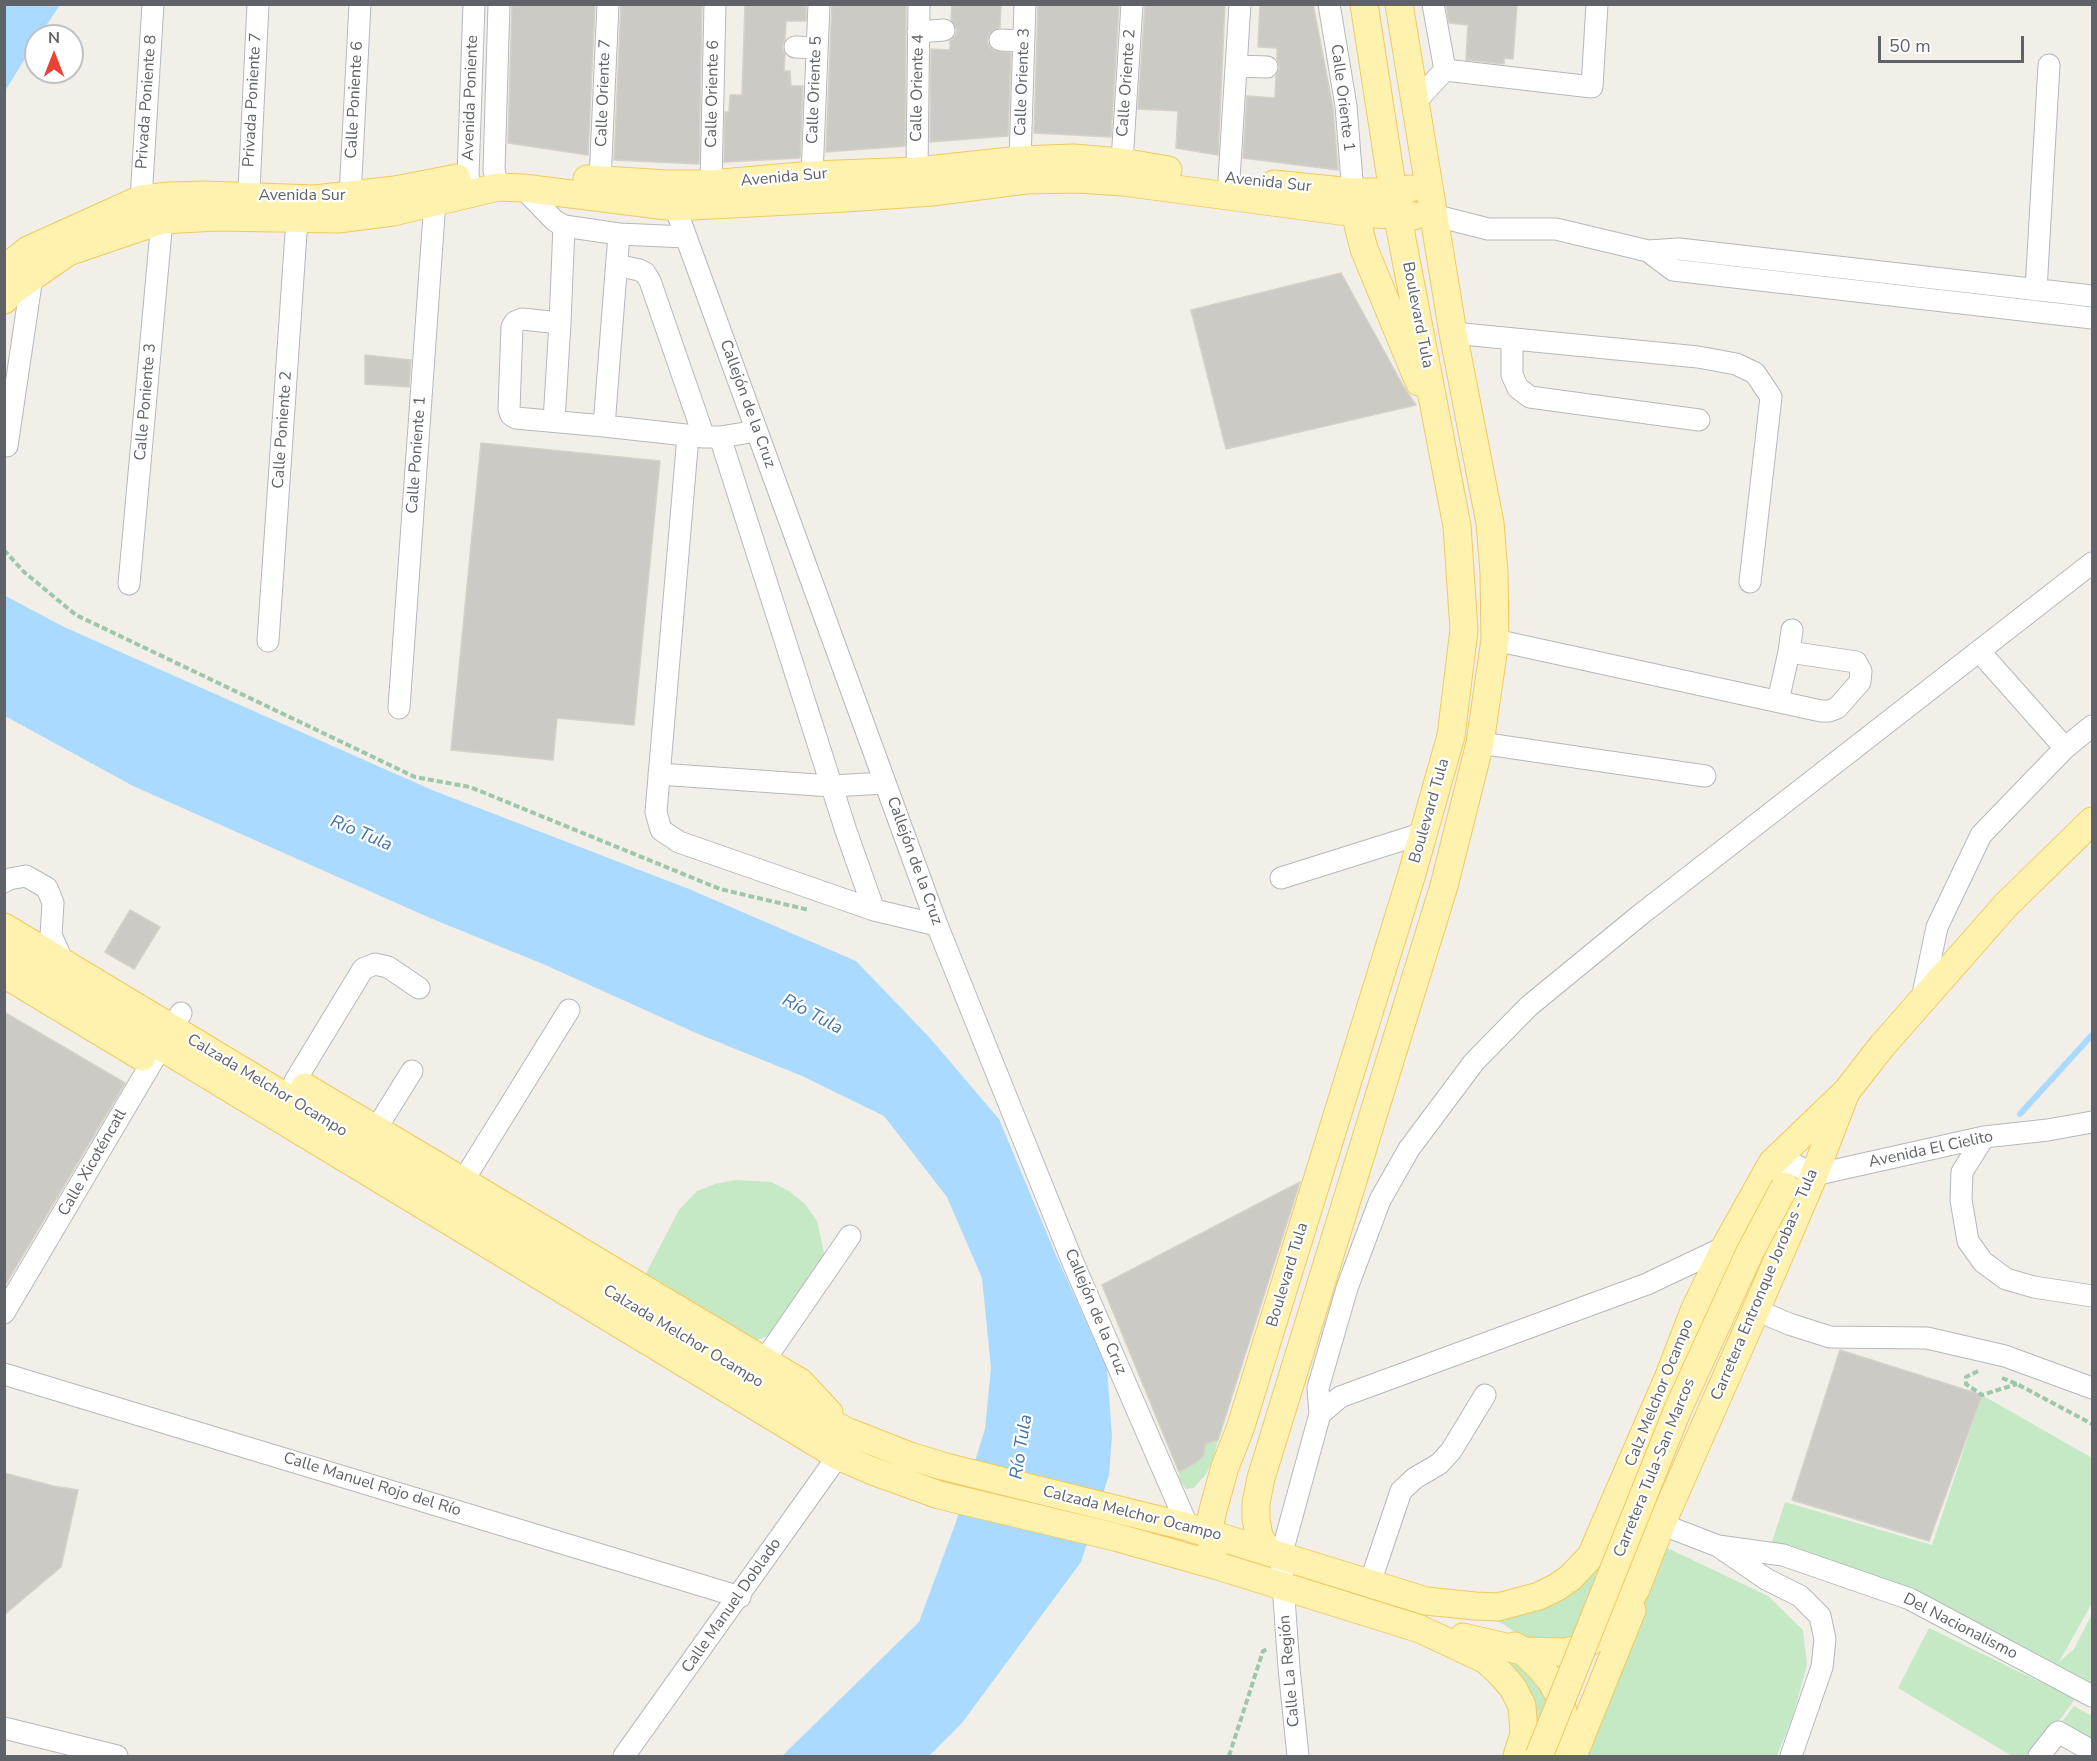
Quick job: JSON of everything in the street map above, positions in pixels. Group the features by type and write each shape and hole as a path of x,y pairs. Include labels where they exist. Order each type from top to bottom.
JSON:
{"main road":[{"name":"Boulevard Tula","path":"1212,1538 1225,1467 1240,1429 1424,833 1451,736 1464,630 1457,526 1396,204 1364,4"},
{"name":"Boulevard Tula","path":"1274,1554 1259,1536 1256,1519 1256,1503 1264,1467 1444,886 1480,743 1495,640 1494,572 1490,523 1453,333 1399,4"},
{"name":"Avenida Sur","path":"4,300 12,291 68,252 162,220 248,207 395,190 491,183 671,195 712,195 813,187 917,171 1020,160 1073,158 1122,162 1353,202"},
{"name":"Avenida Sur","path":"4,269 28,250 141,199 169,195 248,207 297,219 338,219 393,212 531,172 600,181 671,195"},
{"name":"Avenida Sur","path":"813,187 932,192 1026,180 1077,179 1396,204 1433,215"},
{"name":"Avenida Sur","path":"1396,204 1428,186"},
{"path":"1353,202 1364,249 1409,361 1420,384 1433,401"},
{"name":"Carretera Entronque Jorobas - Tula","path":"1420,1629 1447,1632 1523,1651 1566,1652 1579,1649 1610,1626 1623,1611 1636,1589 1661,1525 1756,1310 1792,1172 1846,1092 1922,999 2006,905 2092,821"},
{"path":"4,907 51,935 166,1038 375,1198 769,1434 842,1443"},
{"name":"Calzada Melchor Ocampo","path":"4,927 63,962 166,1038 402,1192 686,1363 842,1443 881,1445 946,1467 1119,1510 1274,1554 1426,1601"},
{"name":"Calzada Melchor Ocampo","path":"4,952 166,1038 241,1070 790,1401 842,1443 870,1470 939,1495 1115,1537 1282,1585 1420,1629"},
{"path":"4,974 166,1038 209,1029 800,1382 842,1443"},
{"path":"209,1029 241,1070"},
{"name":"Calz Melchor Ocampo","path":"1426,1601 1498,1607 1529,1600 1570,1578 1591,1556 1669,1376 1694,1311 1725,1247 1792,1172 1846,1092"},
{"name":"Carretera Tula-San Marcos","path":"1539,1756 1678,1409 1750,1252 1792,1172"},
{"path":"375,1198 402,1192"},
{"path":"596,1261 620,1298"},
{"path":"679,1334 719,1334"},
{"path":"628,1349 686,1363"},
{"path":"1212,1538 1243,1532 1256,1503"},
{"path":"1115,1537 1136,1534 1154,1536 1205,1551 1212,1538"},
{"path":"1212,1538 1251,1576"},
{"path":"1573,1756 1635,1602 1636,1589"},
{"path":"1426,1601 1451,1615 1491,1631 1523,1651 1551,1681 1559,1695 1568,1733 1566,1756"},
{"path":"1420,1629 1486,1660 1513,1688 1522,1706 1525,1721 1524,1734 1517,1756"}],"street":[{"name":"Privada Poniente 8","path":"141,199 153,4"},
{"name":"Privada Poniente 7","path":"248,207 258,4"},
{"name":"Calle Poniente 6","path":"350,196 360,4"},
{"name":"Avenida Poniente","path":"474,4 491,183"},
{"name":"Avenida Poniente","path":"491,183 499,4"},
{"name":"Calle Oriente 7","path":"600,181 608,4"},
{"name":"Calle Oriente 6","path":"712,195 715,4"},
{"name":"Calle Oriente 5","path":"813,187 819,4"},
{"name":"Calle Oriente 4","path":"917,171 919,4"},
{"name":"Calle Oriente 3","path":"1020,160 1025,4"},
{"name":"Calle Oriente 2","path":"1122,162 1132,4"},
{"path":"1229,179 1240,4"},
{"name":"Calle Oriente 1","path":"1329,4 1346,106 1353,202"},
{"path":"1433,4 1445,70"},
{"path":"1445,70 1592,87 1597,4"},
{"path":"918,32 944,30"},
{"path":"1000,40 1023,41"},
{"path":"795,47 817,48"},
{"path":"2036,290 2049,65"},
{"path":"1236,66 1267,67"},
{"path":"1414,103 1445,70"},
{"path":"491,183 564,226 619,234 686,237"},
{"name":"Callejón de la Cruz","path":"671,195 937,925 1074,1265 1212,1538"},
{"name":"Calle Poniente 1","path":"399,708 435,201"},
{"path":"1433,215 1488,229 1556,229 1648,251 1679,249 2092,296"},
{"name":"Calle Poniente 2","path":"268,641 297,219"},
{"name":"Calle Poniente 3","path":"129,584 162,220"},
{"path":"554,421 564,226"},
{"path":"603,426 619,234"},
{"path":"6,446 32,277 28,250"},
{"path":"1648,251 1673,270 2092,318"},
{"path":"617,265 639,270 645,273 650,281 874,910"},
{"path":"560,323 522,319 515,322 512,327 509,409 511,415 516,418 704,437 757,431"},
{"path":"1453,333 1698,357 1736,364 1755,373 1771,397 1750,582"},
{"path":"1512,339 1512,375 1518,388 1530,397 1699,420"},
{"path":"704,437 659,774 656,812 661,830 679,842 874,910 937,925"},
{"name":"Calle La Región","path":"1298,1756 1282,1585 1274,1554 1320,1414 1318,1388 1347,1288 1380,1200 1410,1149 1474,1062 1529,1006 1640,915 2092,563"},
{"path":"1778,701 1792,630"},
{"path":"1495,640 1828,711 1837,708 1860,682 1861,671 1856,662 1789,652"},
{"path":"1979,651 2065,748"},
{"path":"1922,999 1937,927 1981,835 2065,748 2092,726"},
{"path":"1480,743 1705,776"},
{"path":"659,774 831,786 885,783"},
{"path":"1281,878 1424,833"},
{"path":"4,882 26,876 47,888 53,903 51,935 63,962"},
{"path":"295,1081 363,969 375,964 388,968 419,988"},
{"path":"463,1181 569,1011"},
{"name":"Calle Xicoténcatl","path":"4,1313 166,1038"},
{"path":"376,1129 412,1071"},
{"name":"Avenida El Cielito","path":"1792,1172 1984,1137 2048,1130 2092,1122"},
{"path":"1984,1137 1962,1172 1961,1200 1968,1241 1983,1262 2006,1280 2092,1296"},
{"path":"1351,1192 1380,1200"},
{"path":"764,1361 850,1236"},
{"path":"1320,1414 1340,1397 1647,1284 1725,1247"},
{"path":"1756,1310 1789,1324 1830,1337 1927,1338 1994,1353 2092,1389"},
{"name":"Calle Manuel Rojo del Río","path":"4,1374 740,1597"},
{"path":"1370,1584 1401,1491 1415,1478 1439,1464 1451,1451 1485,1395"},
{"name":"Calle Manuel Doblado","path":"624,1756 740,1597 842,1443"},
{"path":"1623,1482 1628,1511 1718,1546 1766,1579 1800,1596 1820,1616 1825,1639 1822,1667 1791,1756"},
{"name":"Del Nacionalismo","path":"1718,1546 1783,1555 1910,1599 2092,1696"},
{"path":"4,1728 117,1756"},
{"path":"2039,1756 2058,1732 2092,1751"}],"path":[{"path":"4,550 24,572 76,615 415,777 470,787 720,889 810,910"},
{"path":"1984,1372 1976,1371 1966,1377 1966,1384 1982,1395 2018,1384"},
{"path":"2000,1378 2018,1384 2092,1424"},
{"path":"1229,1756 1263,1651 1287,1639"}],"green space":[{"path":"736,1180 771,1182 789,1191 805,1204 817,1221 825,1257 771,1335 754,1341 641,1283 679,1210 697,1191 715,1184"},
{"path":"1982,1395 2092,1458 2092,1603 2059,1662 2074,1649 2092,1614 2092,1696 1911,1598 1768,1554 1785,1502 1932,1545"},
{"path":"1218,1440 1213,1460 1206,1474 1194,1488 1186,1489 1180,1481 1179,1472 1195,1463 1205,1444"},
{"path":"1621,1518 1649,1528 1623,1592 1585,1634 1535,1646 1502,1623 1479,1617 1516,1613"},
{"path":"1663,1546 1768,1596 1803,1630 1807,1665 1793,1715 1777,1756 1582,1756"},
{"path":"1929,1628 2075,1699 2033,1756 2012,1756 1898,1688"},
{"path":"1494,1657 1525,1664 1548,1693 1556,1756"},
{"path":"2074,1706 2092,1716 2092,1745 2059,1726"}],"water":[{"path":"5,4 60,5 47,24 24,24 24,60 5,91"},
{"name":"Río Tula","path":"4,595 64,627 432,790 689,889 856,961 929,1037 999,1119 1055,1253 1107,1368 1112,1436 1109,1475 1081,1562 962,1723 929,1756 782,1756 919,1622 956,1522 985,1429 991,1368 982,1278 947,1197 884,1116 802,1076 696,1033 543,964 430,918 133,786 5,716"}],"building":[{"path":"512,4 595,4 588,155 508,143"},
{"path":"621,4 702,4 699,164 614,160"},
{"path":"745,4 806,4 806,21 786,21 782,47 785,54 784,71 790,71 791,86 803,86 800,158 724,162 725,112 729,112 730,95 742,95"},
{"path":"832,4 906,4 905,146 826,152"},
{"path":"952,4 1001,4 1000,27 990,33 987,40 994,51 1011,53 1008,136 930,142 931,49 950,50 950,41 957,30 951,20"},
{"path":"1038,4 1119,4 1111,137 1034,133"},
{"path":"1145,4 1225,4 1218,155 1176,148 1178,111 1138,109"},
{"path":"1260,4 1313,4 1333,108 1338,170 1243,158 1247,96 1275,98 1276,76 1280,68 1277,48 1258,47"},
{"path":"1446,4 1517,4 1513,59 1504,58 1504,64 1466,60 1468,25 1449,23"},
{"path":"1341,273 1416,405 1226,449 1191,310"},
{"path":"365,355 411,360 409,387 365,384"},
{"path":"481,443 660,461 634,725 557,718 553,760 451,750"},
{"path":"130,910 160,927 134,969 105,952"},
{"path":"4,1012 125,1083 4,1287"},
{"path":"1300,1182 1218,1440 1205,1444 1204,1455 1179,1472 1102,1285"},
{"path":"1840,1350 1982,1395 1929,1541 1792,1500"},
{"path":"4,1473 78,1490 61,1567 4,1615"}],"waterway":[{"path":"2020,1114 2092,1035"}]}
